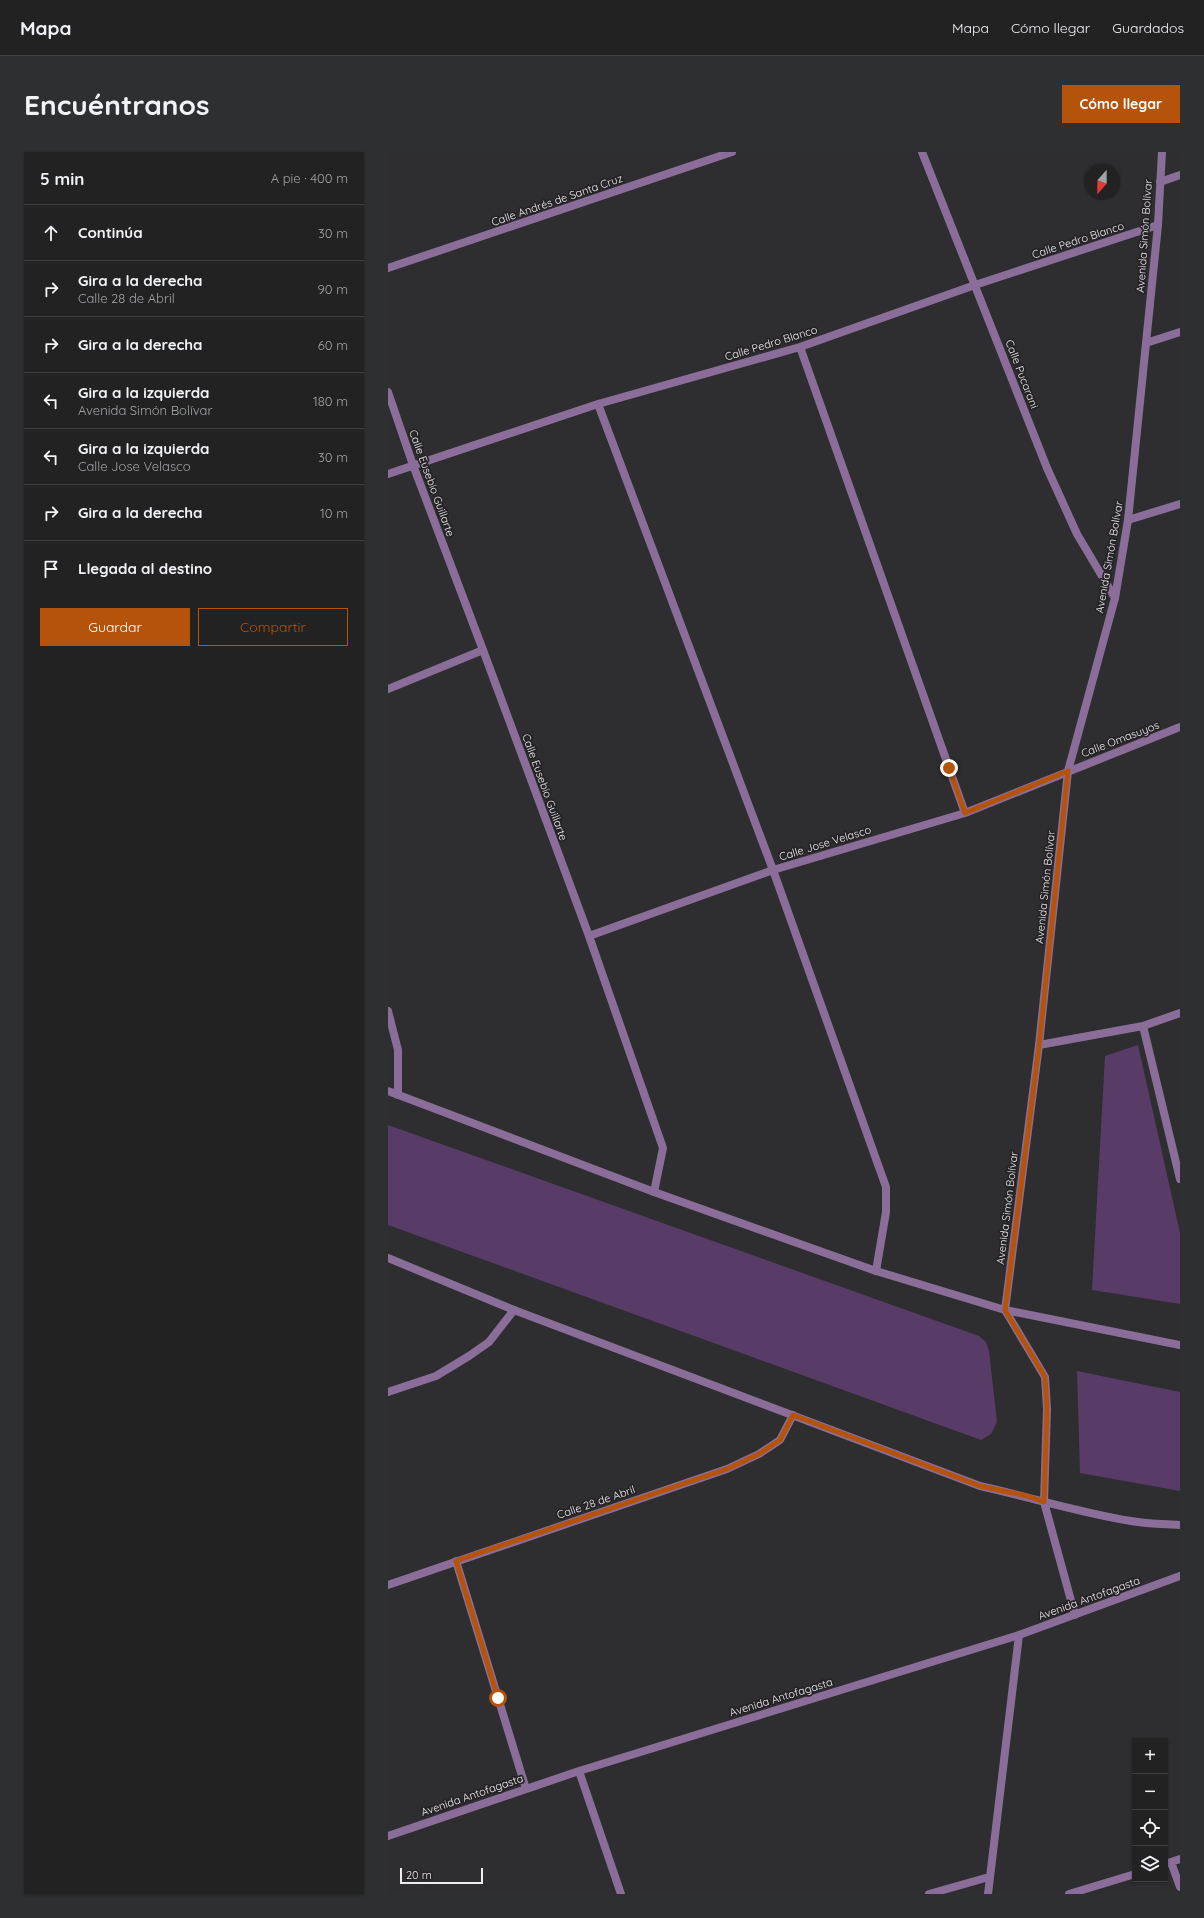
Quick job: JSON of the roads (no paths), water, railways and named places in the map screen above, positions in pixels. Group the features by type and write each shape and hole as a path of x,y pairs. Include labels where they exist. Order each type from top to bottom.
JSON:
{"street":[{"name":"Calle Andrés de Santa Cruz","path":"388,268 732,152"},
{"name":"Calle Pucarani","path":"922,152 1047,468 1078,534 1115,598"},
{"name":"Avenida Simón Bolívar","path":"1005,1310 1039,1046 1068,771 1115,598 1128,520 1158,225 1162,152"},
{"path":"1160,182 1180,174"},
{"name":"Calle Pedro Blanco","path":"388,474 598,404 800,347 975,285 1158,225"},
{"path":"1146,343 1180,332"},
{"path":"800,347 965,813"},
{"name":"Calle Eusebio Guillarte","path":"388,392 413,465 484,650 589,936 663,1148 654,1192"},
{"path":"598,404 773,870 886,1187 886,1212 876,1271"},
{"path":"1128,520 1180,504"},
{"path":"388,689 484,650"},
{"name":"Calle Omasuyos","path":"1068,771 1180,727"},
{"name":"Calle Jose Velasco","path":"589,936 773,870 965,813 1068,771"},
{"path":"388,1011 398,1050 398,1095"},
{"path":"1039,1046 1143,1026 1180,1013"},
{"path":"1143,1026 1180,1179"},
{"path":"388,1092 654,1192 876,1271 1005,1310 1180,1345"},
{"path":"388,1258 514,1310 980,1486 1132,1522 1180,1525"},
{"path":"388,1392 436,1376 469,1356 489,1342 514,1310"},
{"path":"1005,1310 1045,1377 1047,1409 1044,1502 1075,1615"},
{"name":"Calle 28 de Abril","path":"388,1585 727,1469 759,1454 780,1440 793,1415"},
{"path":"456,1561 526,1789"},
{"name":"Avenida Antofagasta","path":"388,1836 579,1771 1018,1635 1180,1576"},
{"path":"988,1894 1018,1635"},
{"path":"579,1771 621,1894"},
{"path":"1180,1859 1168,1863 1180,1887"},
{"path":"1070,1894 1132,1875"},
{"path":"929,1894 989,1877"}]}
